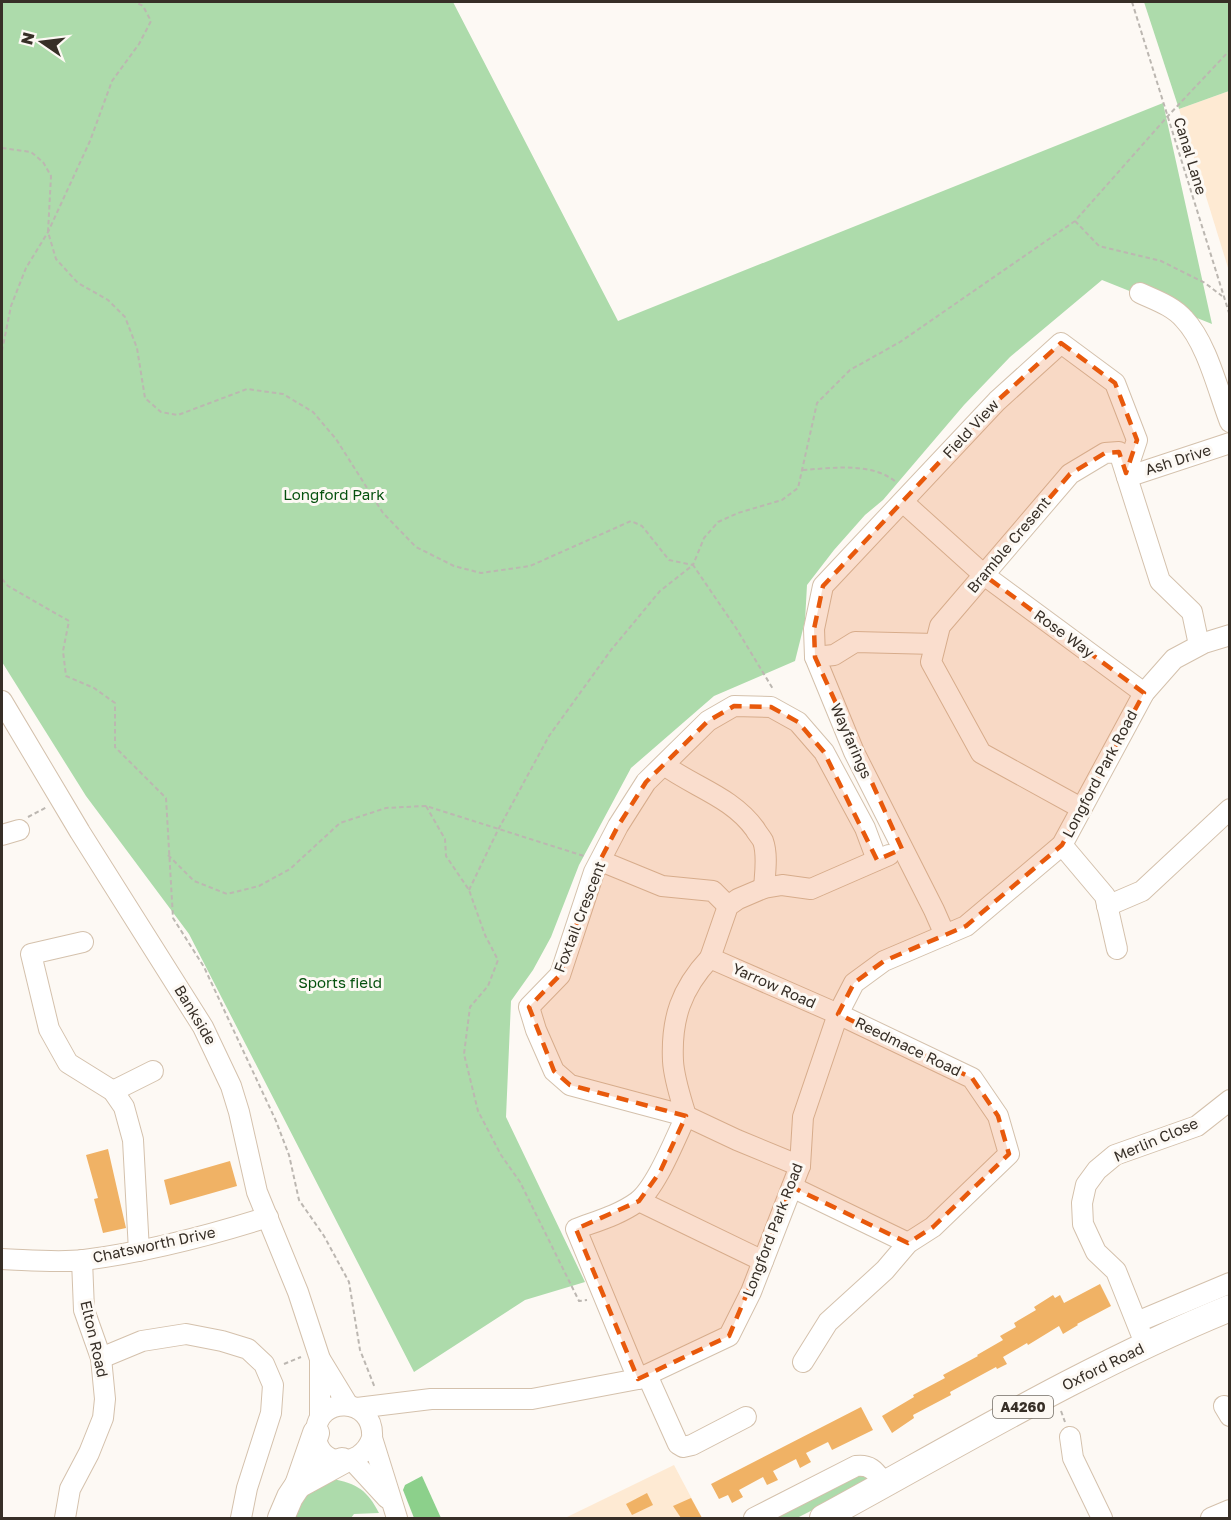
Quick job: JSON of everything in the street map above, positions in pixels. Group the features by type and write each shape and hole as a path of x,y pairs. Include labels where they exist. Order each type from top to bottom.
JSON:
{"main road":[{"name":"Oxford Road","path":"823,1518 1038,1399 1146,1346 1163,1335 1230,1308"},
{"path":"281,1518 298,1485 318,1425"},
{"path":"298,1485 347,1461"}],"street":[{"path":"1140,294 1168,306 1185,319 1201,345 1230,422"},
{"name":"Field View","path":"815,657 814,629 823,586 997,402 1061,343 1115,383 1137,440 1127,475"},
{"name":"Ash Drive","path":"1127,475 1230,443"},
{"name":"Bramble Cresent","path":"1081,808 981,753 931,662 940,626 1070,474 1105,453 1119,452 1160,581 1192,612 1199,645"},
{"name":"Rose Way","path":"907,498 984,575 1144,693"},
{"path":"815,657 834,655 855,642 935,644"},
{"name":"Longford Park Road","path":"353,1406 431,1399 532,1399 642,1377 729,1336 751,1292 800,1166 803,1117 838,1014 854,983 884,961 966,926 1062,845 1144,693 1174,658 1199,645 1228,642"},
{"name":"Wayfarings","path":"815,657 854,752 945,935"},
{"name":"Bankside","path":"2,701 203,1027 217,1054 239,1112 257,1192 298,1292 318,1355 353,1406"},
{"name":"Foxtail Crescent","path":"686,1116 570,1085 554,1071 536,1030 529,1007 560,975 594,872 618,826 646,782 708,721 734,706 771,706"},
{"path":"771,706 798,722 824,752 865,828 877,860"},
{"path":"664,765 682,778 717,795 745,816 762,840 765,860 764,888"},
{"path":"1107,906 1142,891 1230,809"},
{"path":"1062,845 1105,896 1117,949"},
{"path":"747,1417 692,1445 683,1447 678,1444 642,1377 576,1229 612,1216 639,1201 660,1172 686,1116 673,1063 674,1019 692,977 710,958 728,906 764,888 782,885 811,889 902,849"},
{"path":"601,861 662,886 713,891 728,906"},
{"path":"83,942 31,954 49,1029 68,1064 113,1091 124,1107 133,1140 139,1251"},
{"name":"Yarrow Road","path":"710,958 838,1014"},
{"name":"Reedmace Road","path":"838,1014 972,1078 998,1116 1009,1154 933,1227 908,1244"},
{"path":"113,1091 153,1071"},
{"name":"Merlin Close","path":"1146,1346 1116,1271 1096,1252 1083,1224 1082,1203 1086,1185 1097,1170 1115,1155 1197,1126 1230,1100"},
{"path":"686,1116 800,1166"},
{"path":"792,1187 908,1244 885,1270 828,1322 803,1362"},
{"path":"639,1201 763,1261"},
{"name":"Chatsworth Drive","path":"2,1259 82,1260 139,1251 227,1230 268,1216"},
{"name":"Elton Road","path":"65,1518 70,1489 89,1453 103,1418 105,1399 101,1358 84,1310 82,1260"},
{"path":"1137,1322 1230,1283"},
{"path":"101,1358 142,1341 186,1334 248,1349 264,1365 273,1385 271,1413 247,1488 241,1518"},
{"name":"Bankside","path":"318,1355 318,1425"},
{"name":"Longford Park Road","path":"372,1432 408,1402"},
{"path":"353,1406 369,1419 394,1510 347,1461 326,1455 321,1449 318,1425 332,1407 353,1406"},
{"path":"347,1461 365,1452 372,1432"},
{"path":"1070,1437 1073,1458 1102,1518"},
{"path":"754,1518 856,1466 871,1466 885,1484"},
{"path":"1211,1518 1230,1510"}],"path":[{"path":"2,351 11,306 26,268 48,232 90,141 112,81 139,44 151,21 143,6 135,2"},
{"name":"Canal Lane","path":"1132,2 1230,316"},
{"path":"469,890 498,830 549,736 611,650 660,591 693,565 704,538 718,522 738,513 782,500 798,488 817,403 850,370 900,342 1075,221 1230,50"},
{"path":"2,148 31,152 43,162 51,176 48,232 56,259 78,283 108,300 126,317 137,348 145,398 161,412 178,415 247,389 283,394 313,412 336,439 383,513 416,547 454,566 481,573 530,566 631,521 642,526 669,560 693,565 736,628 774,691 771,706"},
{"path":"1075,221 1099,246 1161,261 1205,283 1223,296"},
{"path":"2,406 2,419"},
{"path":"803,470 850,467 888,476 907,498"},
{"path":"2,579 8,586 69,621 63,651 66,676 94,688 115,703 115,747 166,798 173,918 204,967 276,1120 289,1155 299,1200 324,1236 349,1282 360,1350 375,1388"},
{"path":"10,832 20,821 61,799"},
{"path":"426,806 445,838 446,856 469,890 485,935 498,960 488,986 470,1007 464,1054 478,1111 501,1155 520,1182 579,1301 596,1300"},
{"path":"168,855 194,881 227,894 260,886 290,869 340,823 386,808 426,806 601,861"},
{"path":"267,1371 318,1355"}],"highlighted area":[{"path":"1061,343 1115,383 1137,440 1126,473 1119,452 1105,453 1070,474 984,575 1144,693 1062,845 966,926 884,961 854,983 838,1014 972,1078 998,1116 1009,1154 933,1227 908,1243 792,1187 729,1336 638,1379 576,1229 639,1201 660,1172 686,1116 570,1085 554,1071 529,1007 560,975 594,872 618,826 646,782 708,721 734,706 771,707 798,722 824,752 877,860 902,849 815,657 814,629 823,586 997,401"}],"shaded area":[{"path":"1229,91 1229,271 1179,109"},
{"path":"674,1465 702,1518 565,1518"}],"green space":[{"name":"Longford Park","path":"2,2 453,2 618,321 1163,103 1212,324 1102,280 1010,357 964,405 883,500 865,515 834,550 807,585 805,621 795,661 714,696 631,768 579,865 551,937 533,970 511,1001 506,1117 585,1282 525,1300 414,1372 189,934 86,796 2,662"},
{"path":"1144,2 1229,2 1229,91 1179,109"},
{"path":"860,1468 871,1480 797,1518 770,1518"},
{"path":"422,1476 441,1518 414,1518 403,1490 405,1485"},
{"path":"332,1479 361,1489 371,1499 379,1513 354,1514 351,1518 294,1518 308,1487"}],"building":[{"path":"108,1149 126,1228 103,1233 94,1199 98,1198 86,1155"},
{"path":"230,1161 237,1186 170,1205 164,1180"},
{"path":"1100,1284 1111,1306 1063,1334 1059,1326 1028,1345 1027,1343 1003,1357 1007,1364 997,1369 996,1367 950,1392 951,1395 913,1415 914,1418 892,1433 882,1416 914,1397 913,1395 945,1378 943,1375 1003,1340 1000,1336 1016,1327 1014,1323 1036,1310 1034,1307 1053,1295 1055,1298 1060,1295 1064,1303"},
{"path":"861,1407 873,1430 832,1450 828,1442 806,1453 811,1462 800,1468 796,1459 773,1471 778,1480 767,1485 763,1477 739,1490 743,1497 732,1503 728,1495 719,1499 711,1484"},
{"path":"647,1493 653,1505 632,1515 626,1504"},
{"path":"691,1498 702,1518 681,1518 673,1506"}],"park label":[{"name":"Sports field","path":"340,983"}]}
